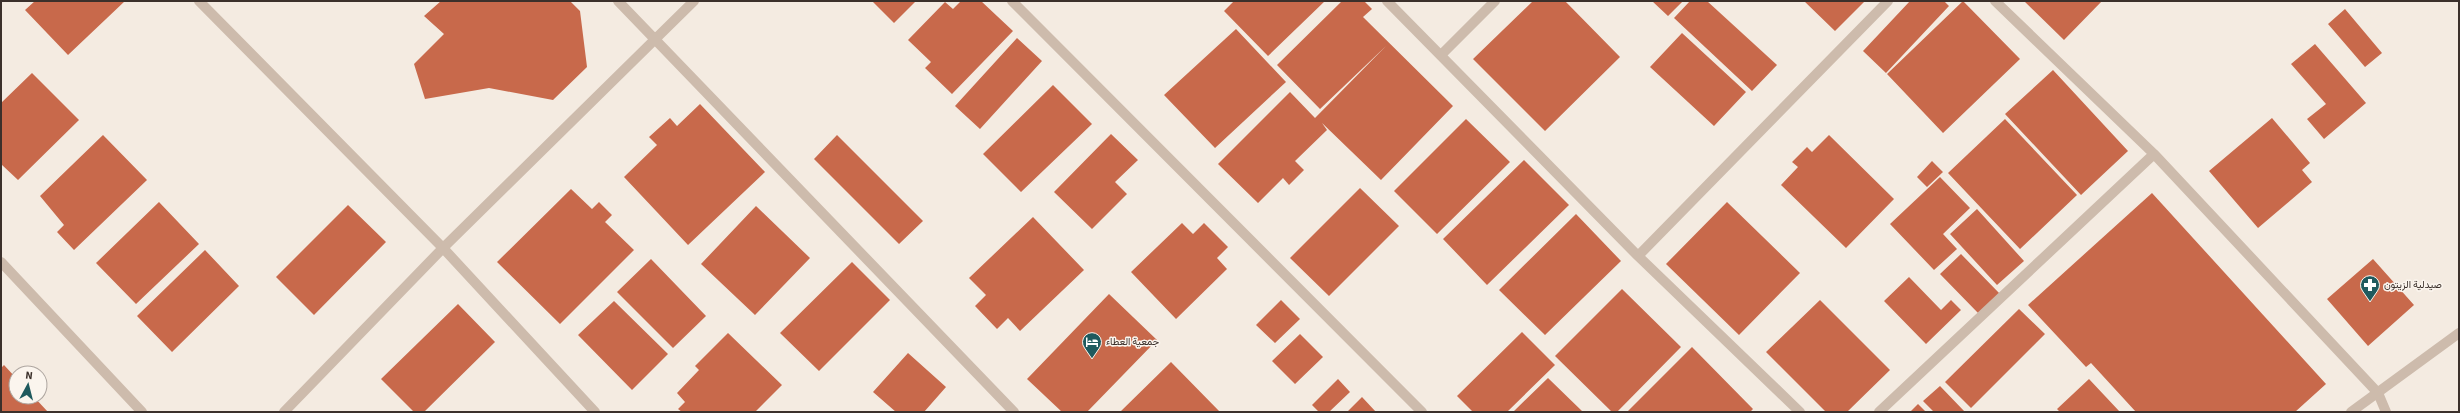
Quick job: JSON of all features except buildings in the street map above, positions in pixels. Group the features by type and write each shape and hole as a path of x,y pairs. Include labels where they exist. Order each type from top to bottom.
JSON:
{"street":[{"path":"199,1 444,248 595,412"},
{"path":"618,1 1014,412"},
{"path":"284,412 444,248 694,1"},
{"path":"1012,1 1422,412"},
{"path":"1387,1 1638,256 1800,412"},
{"path":"1441,55 1495,1"},
{"path":"1638,256 1888,1"},
{"path":"1995,1 2154,154 2378,393 2386,412"},
{"path":"1879,412 2154,154"},
{"path":"1,262 142,412"},
{"path":"2351,412 2459,333"}],"place":[{"name":"صيدلية الزيتون","path":"2370,302"},
{"name":"جمعية العطاء","path":"1092,359"}]}
